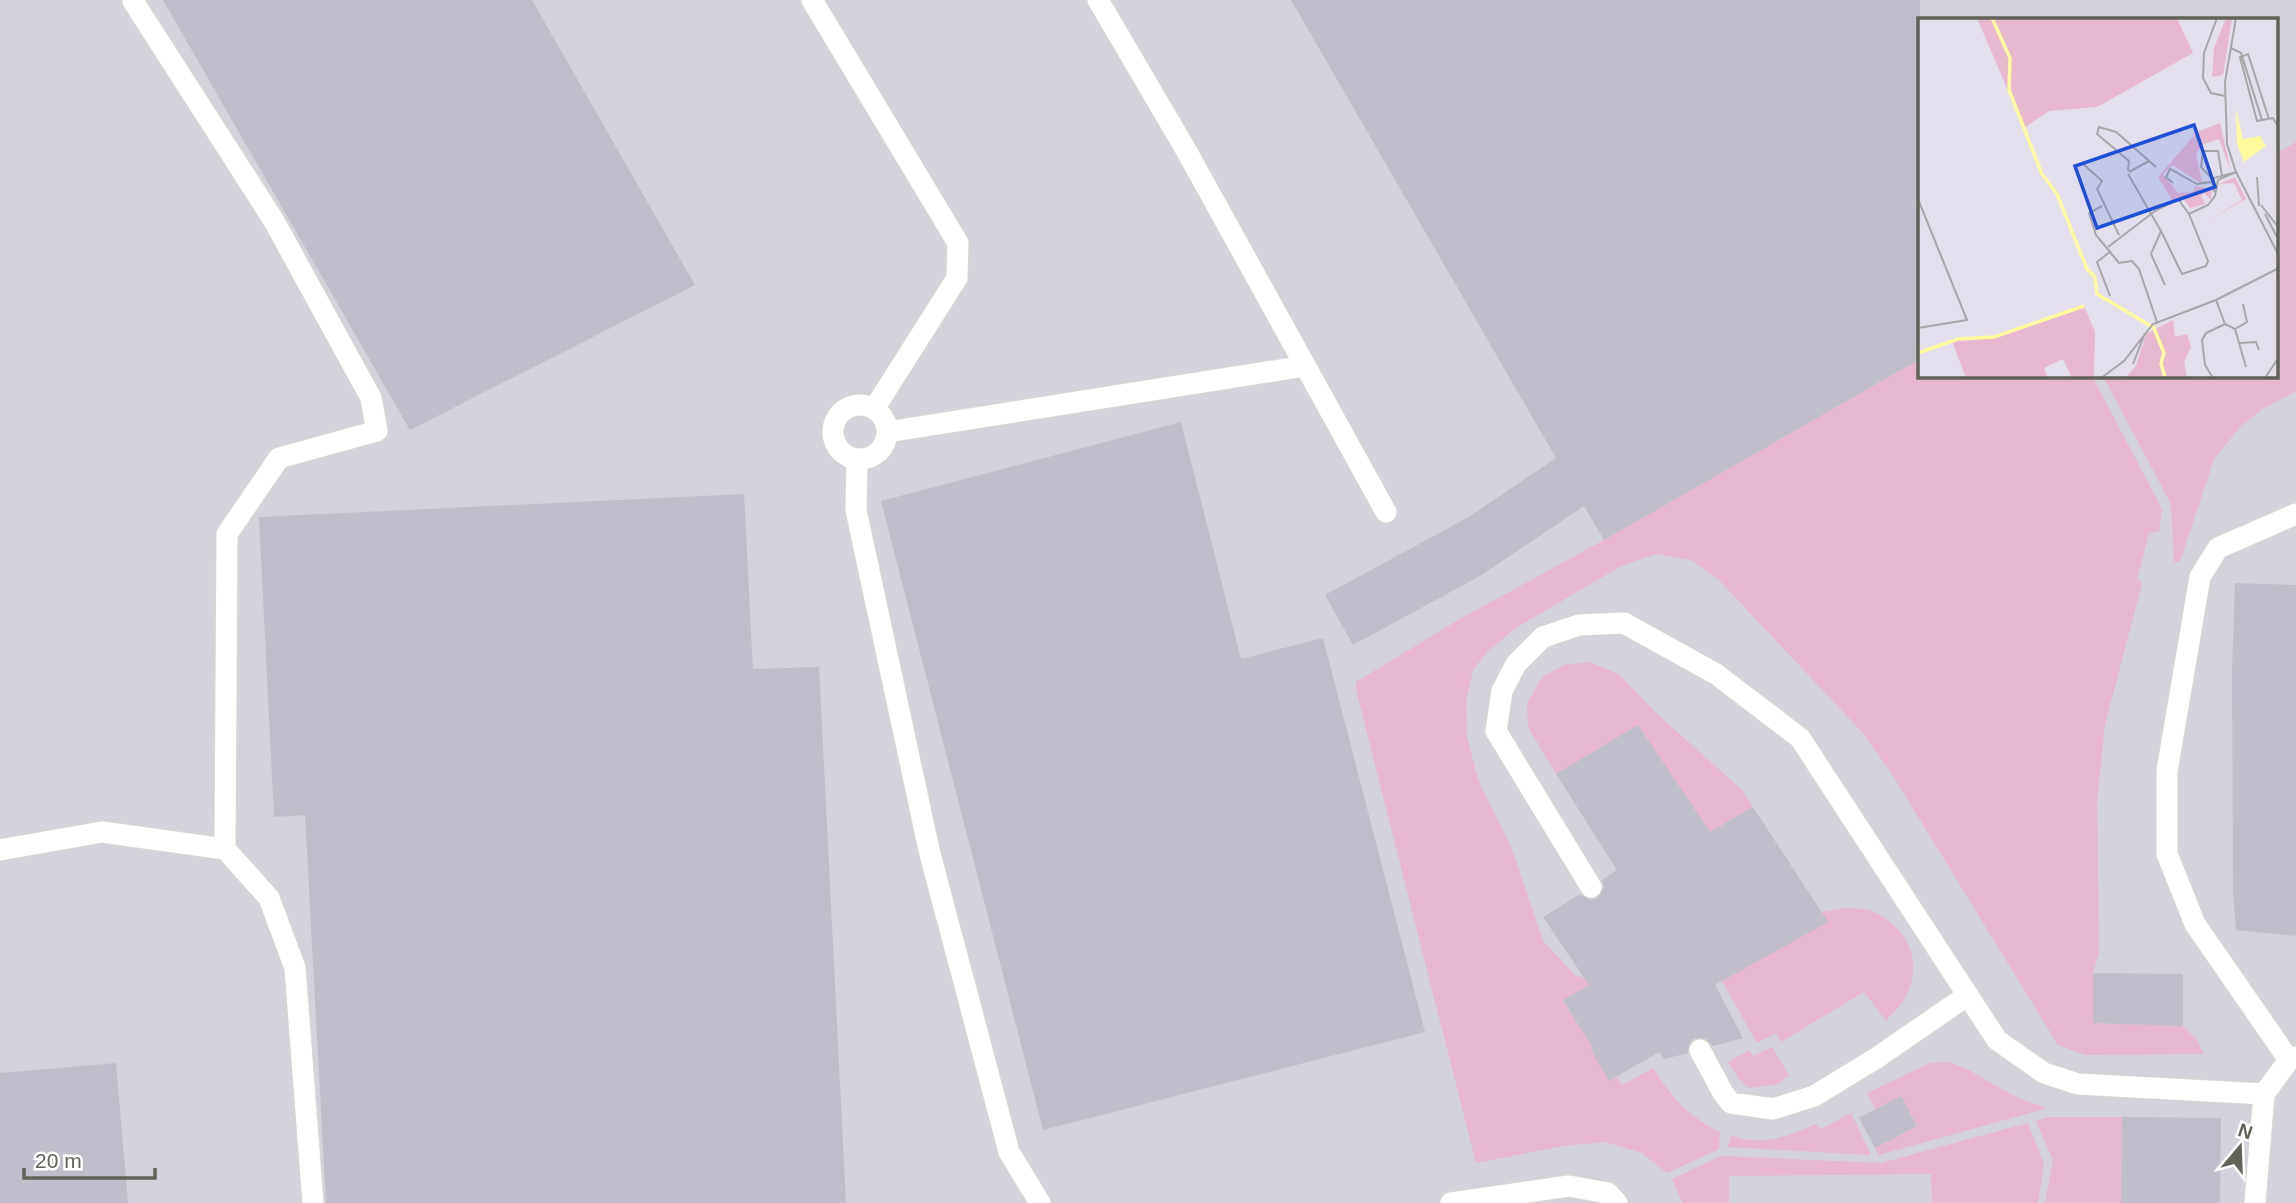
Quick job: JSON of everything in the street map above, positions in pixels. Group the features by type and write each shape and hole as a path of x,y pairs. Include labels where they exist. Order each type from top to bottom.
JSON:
{"lane":[{"path":"812,0 958,243 957,278 874,409"},
{"path":"1098,0 1186,150 1386,512"},
{"path":"133,1 274,221 371,398 377,432 279,458 227,534 225,849"},
{"path":"887,432 1305,366"},
{"path":"856,406 874,409 885,423 887,432 881,449 874,455 857,459 841,452 836,445 833,429 841,413 856,406"},
{"path":"857,459 856,510 929,850 1009,1152 1040,1203"},
{"path":"2255,1203 2264,1094 2293,1058 2195,924 2167,854 2167,771 2200,577 2218,548 2296,514"},
{"path":"1591,887 1496,731 1502,691 1516,664 1543,637 1579,625 1624,622 1716,674 1800,738 1997,1040 2044,1073 2078,1084 2264,1094"},
{"path":"0,850 102,832 225,849 269,898 295,968 313,1203"},
{"path":"1700,1050 1723,1093 1731,1102 1773,1109 1814,1096 1875,1059 1968,995"},
{"path":"1451,1203 1569,1186 1608,1194 1617,1203"}],"shaded area":[{"path":"0,0 2296,0 2296,1203 0,1203"},
{"path":"2296,142 2296,391 2261,410 2240,427 2214,459 2180,561 2174,562 2171,504 2104,378 2278,378 2278,152"},
{"path":"1918,360 1918,378 2093,378 2162,509 2159,531 2149,533 2137,579 2142,583 2105,725 2097,799 2099,953 2093,973 2093,1023 2183,1026 2198,1041 2204,1054 2085,1055 2058,1045 1890,771 1861,731 1718,579 1691,560 1656,554 1621,566 1516,628 1488,651 1473,670 1466,702 1467,737 1479,782 1512,849 1543,941 1576,976 1586,978 1589,985 1563,1001 1622,1085 1653,1068 1682,1105 1720,1132 1719,1149 1667,1173 1642,1153 1605,1142 1563,1146 1476,1163 1356,682 1460,619"},
{"path":"1590,662 1619,674 1654,711 1742,790 1753,807 1710,832 1638,725 1556,774 1528,727 1527,703 1542,677 1564,665"},
{"path":"1845,908 1872,911 1895,926 1903,935 1909,946 1913,970 1904,999 1886,1021 1864,992 1781,1042 1776,1033 1757,1043 1722,981 1827,922 1821,912"},
{"path":"1772,1047 1789,1075 1778,1084 1749,1088 1739,1079 1728,1062 1749,1050 1754,1056"},
{"path":"1949,1062 1967,1069 2016,1097 2047,1108 1879,1155 1875,1148 1917,1126 1901,1096 1876,1110 1867,1093 1930,1063"},
{"path":"1851,1113 1871,1155 1728,1147 1731,1135 1752,1140 1774,1139 1815,1124 1821,1129"},
{"path":"2049,1117 2122,1117 2121,1203 2045,1203 2053,1160 2036,1121"},
{"path":"2028,1123 2044,1164 2038,1203 1932,1203 1931,1174 1729,1176 1729,1203 1682,1203 1672,1179 1721,1156 1881,1163"}],"building":[{"path":"163,0 532,0 695,285 410,430"},
{"path":"1291,0 1920,0 1918,360 1604,540 1584,506 1480,576 1353,645 1325,595 1467,518 1556,458"},
{"path":"1181,422 1241,659 1323,638 1425,1032 1043,1130 881,501"},
{"path":"744,494 753,669 819,667 846,1203 326,1203 305,815 274,817 259,517"},
{"path":"2235,583 2296,585 2296,936 2236,930 2233,893 2232,671"},
{"path":"1638,725 1710,832 1753,807 1828,922 1715,985 1743,1038 1713,1046 1706,1039 1694,1038 1689,1044 1688,1053 1664,1059 1659,1052 1609,1081 1591,1050 1593,1048 1563,1000 1589,985 1543,917 1580,894 1591,900 1598,898 1604,887 1602,880 1617,870 1556,774"},
{"path":"2093,973 2183,974 2183,1026 2093,1023"},
{"path":"116,1063 128,1203 0,1203 0,1073"},
{"path":"1901,1096 1917,1126 1875,1148 1859,1118"},
{"path":"2122,1117 2221,1118 2220,1203 2121,1203"}]}
